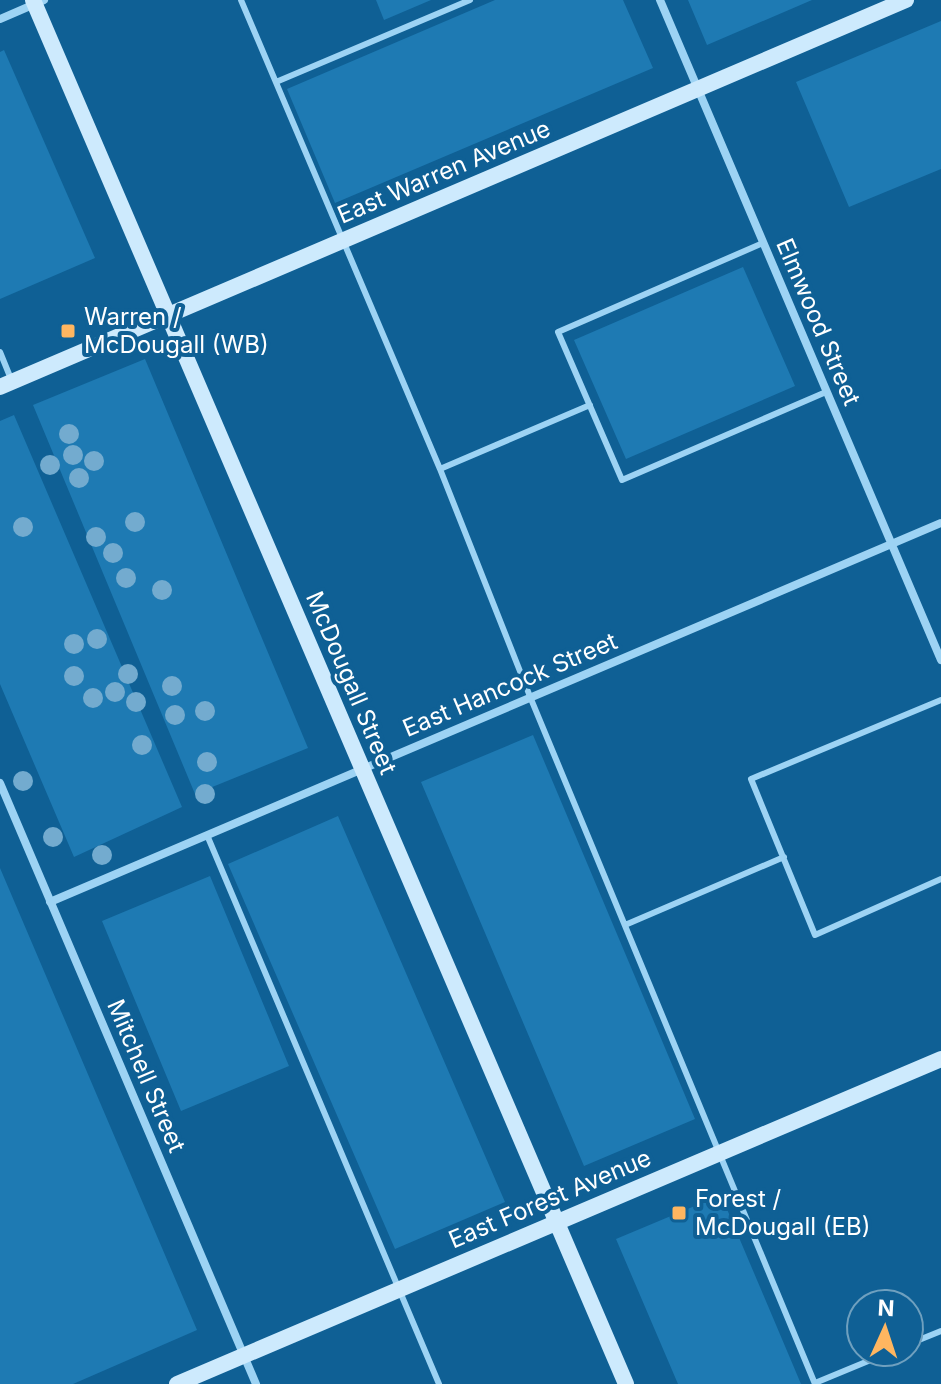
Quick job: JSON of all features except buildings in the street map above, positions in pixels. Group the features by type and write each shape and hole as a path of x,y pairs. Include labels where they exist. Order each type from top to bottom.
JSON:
{"main road":[{"name":"East Warren Avenue","path":"6,385 906,0"},
{"name":"McDougall Street","path":"37,1 167,316 626,1384"},
{"name":"East Forest Avenue","path":"177,1384 941,1059"}],"street":[{"name":"Elmwood Street","path":"660,0 941,660"},
{"path":"0,19 37,1"},
{"name":"East Hancock Street","path":"50,902 941,523"},
{"name":"Mitchell Street","path":"0,783 256,1384"}],"lane":[{"path":"241,0 440,469 531,699 815,1384 852,1368"},
{"path":"276,82 470,0"},
{"path":"763,243 558,332 622,480 826,392"},
{"path":"0,352 6,385"},
{"path":"440,469 590,405"},
{"path":"941,700 751,779 815,935 941,879"},
{"path":"207,835 439,1384"},
{"path":"625,925 784,857"}],"shaded area":[{"path":"376,0 431,0 384,20"},
{"path":"495,0 623,0 653,68 335,203 287,89"},
{"path":"688,0 812,0 707,45"},
{"path":"941,21 941,169 849,207 796,82"},
{"path":"4,50 95,258 0,299 0,52"},
{"path":"743,267 795,386 626,459 574,340"},
{"path":"145,359 308,748 195,794 33,405"},
{"path":"14,415 182,807 74,857 0,684 0,421"},
{"path":"533,735 695,1119 584,1166 421,782"},
{"path":"338,816 505,1202 395,1249 228,864"},
{"path":"0,868 197,1330 73,1384 0,1384"},
{"path":"210,876 289,1066 181,1111 102,921"},
{"path":"721,1195 801,1384 678,1384 616,1239"}],"place":[{"name":"Warren / McDougall (WB)","path":"68,331"},
{"name":"Forest / McDougall (EB)","path":"679,1213"}]}
